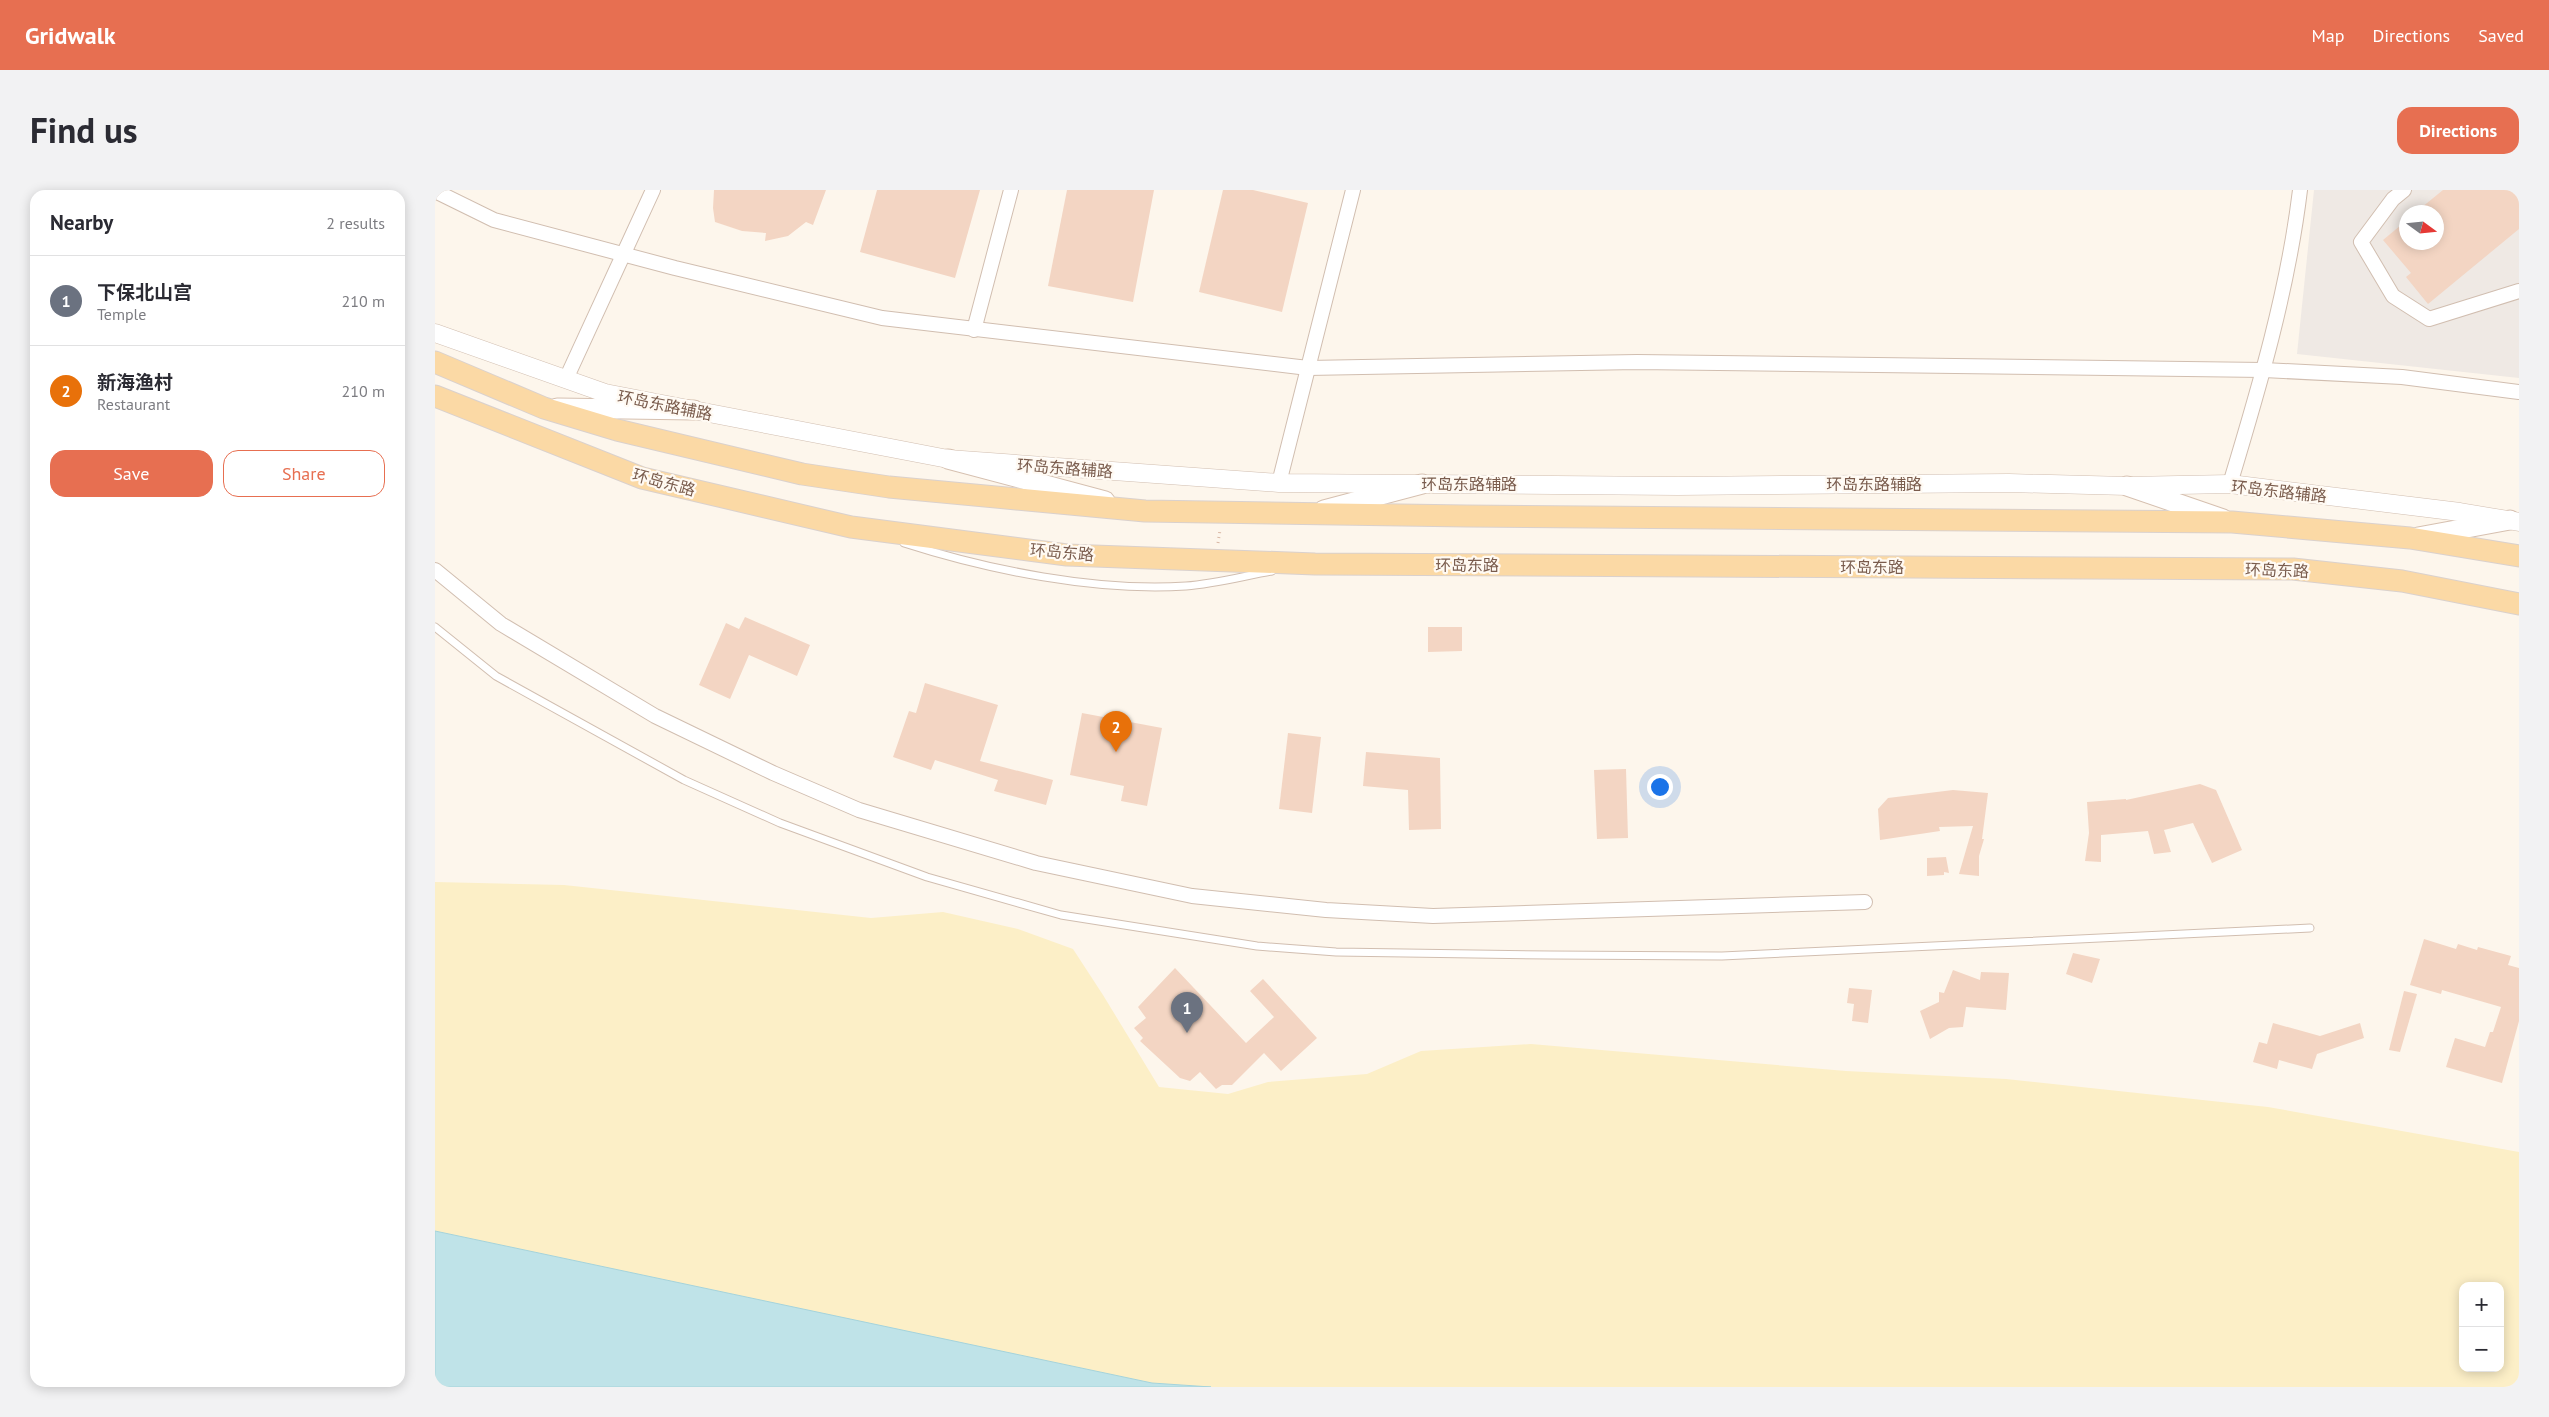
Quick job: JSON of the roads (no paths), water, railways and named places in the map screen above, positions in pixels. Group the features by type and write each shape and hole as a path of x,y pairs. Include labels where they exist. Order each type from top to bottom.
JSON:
{"main road":[{"path":"435,362 544,408 617,430 802,474 889,487 1145,511 2232,522 2410,538 2519,556"},
{"name":"环岛东路","path":"435,396 642,478 851,526 1067,554 1315,564 2293,569 2402,581 2519,604"},
{"path":"544,408 693,410"},
{"path":"948,459 1145,511"},
{"path":"1308,514 1422,484"},
{"path":"2127,486 2232,522"},
{"path":"2410,538 2514,521"}],"street":[{"path":"566,379 653,190"},
{"path":"974,330 1011,190"},
{"path":"1279,483 1353,190"},
{"path":"2230,484 2264,370 2295,230 2299,190"},
{"path":"2404,190 2393,200 2361,242 2393,296 2429,319 2519,290"},
{"path":"435,191 494,220 675,268 882,318 1308,368 1637,362 2264,370 2402,376 2519,392"},
{"name":"环岛东路辅路","path":"435,333 605,393 948,459 1279,483 1679,486 2009,483 2127,486 2230,484 2460,512 2514,521"},
{"path":"435,570 501,624 672,724 773,773 859,810 1036,863 1192,896 1326,910 1433,916 1865,902"}],"lane":[{"path":"851,526 947,556 1048,577 1137,587 1187,586 1315,564"},
{"path":"435,628 496,676 684,780 780,823 927,877 1071,917 1257,946 1336,952 1550,955 1722,956 2310,928"}],"water":[{"path":"435,1231 1152,1383 1211,1387 435,1387"}],"place":[{"name":"新海渔村","path":"1116,752"},
{"name":"下保北山宫","path":"1187,1033"}]}
